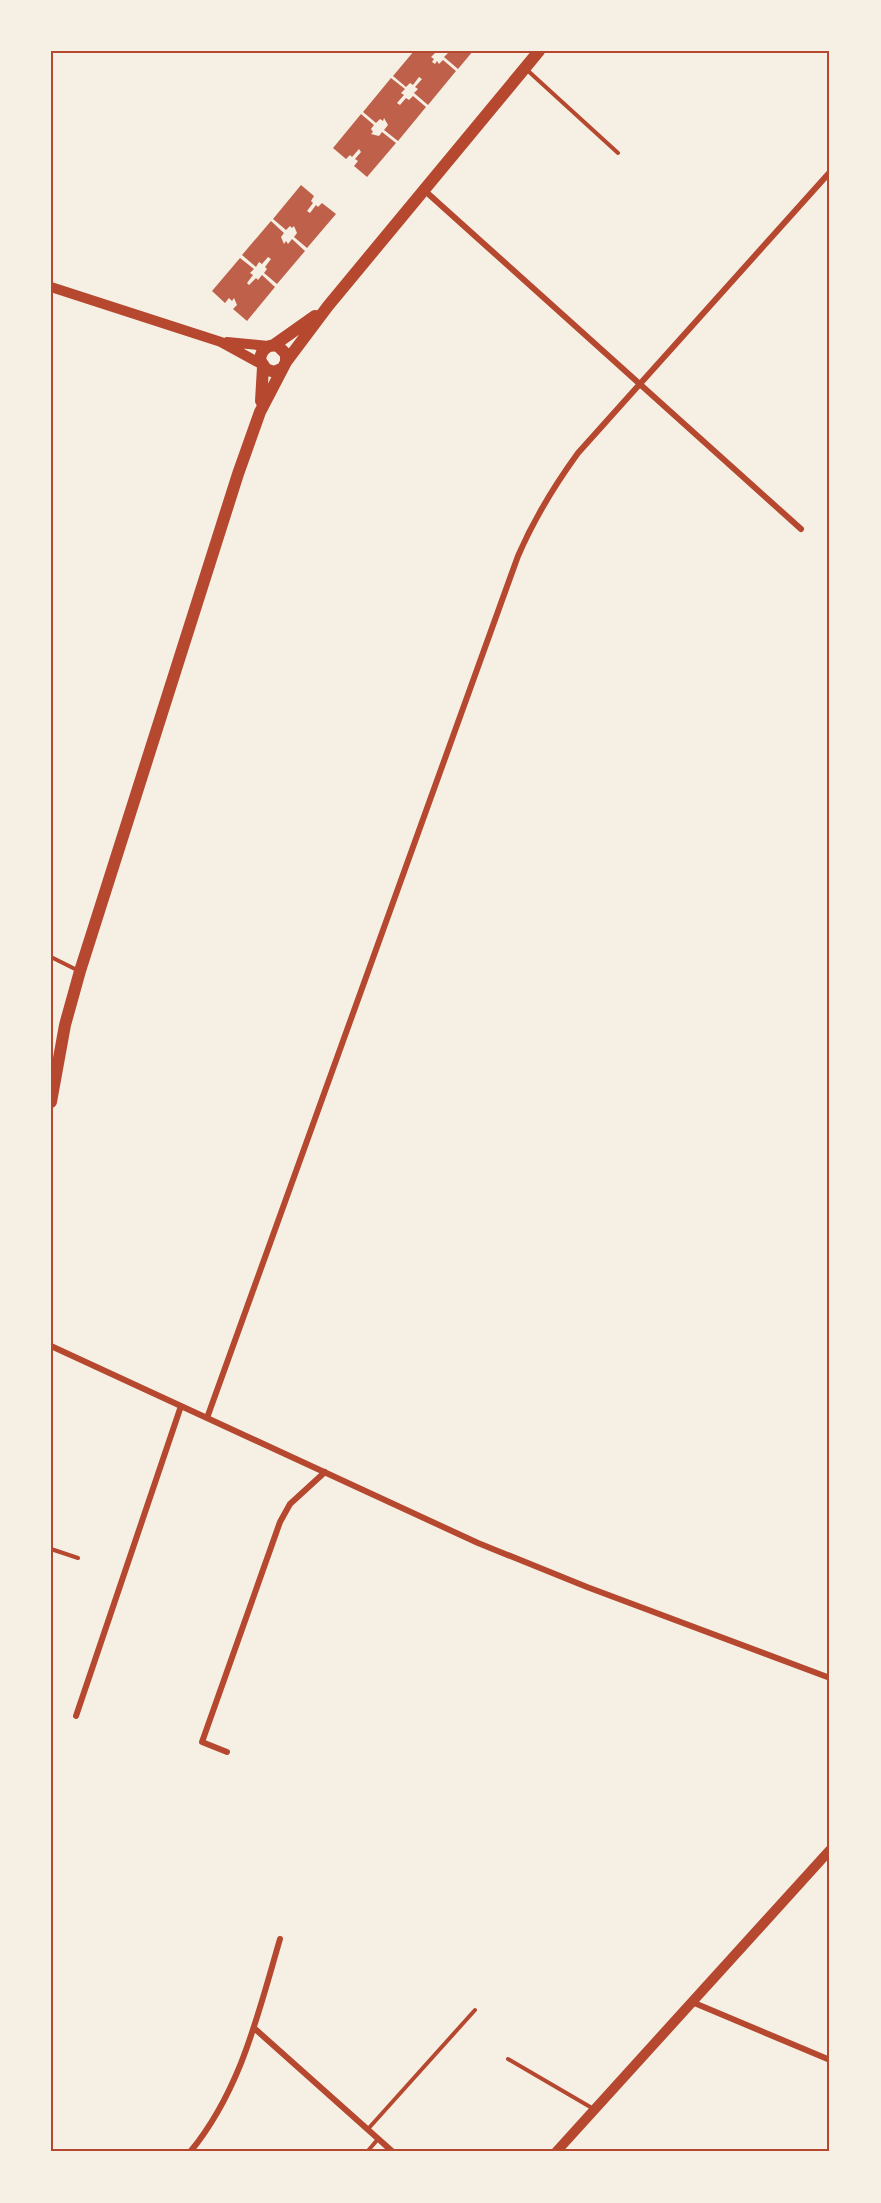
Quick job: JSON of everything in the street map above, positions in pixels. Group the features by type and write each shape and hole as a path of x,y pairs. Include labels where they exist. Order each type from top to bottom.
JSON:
{"main road":[{"path":"51,1102 65,1025 80,971 238,474 260,412 284,365 328,306 539,51"},
{"path":"260,412 263,386 262,352 328,306"},
{"path":"271,346 284,351 284,365"},
{"path":"262,365 270,371 284,365"}],"street":[{"path":"207,1418 518,556 543,505 579,453 830,172"},
{"path":"424,190 801,529"},
{"path":"51,287 221,342 262,365"},
{"path":"221,342 271,346"},
{"path":"51,1346 528,1564 830,1678"},
{"path":"76,1716 181,1406"},
{"path":"227,1752 202,1742 280,1522 290,1504 325,1472"},
{"path":"556,2152 830,1850"},
{"path":"190,2152 225,2102 254,2028 280,1939"},
{"path":"692,2002 830,2060"},
{"path":"254,2028 393,2152"}],"lane":[{"path":"525,68 618,153"},
{"path":"51,957 80,971"},
{"path":"51,1549 78,1558"},
{"path":"368,2130 475,2010"},
{"path":"508,2059 594,2110"},
{"path":"366,2152 378,2139"}],"building":[{"path":"414,51 433,51 435,53 431,57 434,59 432,62 435,64 437,61 439,64 443,60 456,71 428,105 414,93 418,89 415,87 422,79 419,77 413,85 410,83 406,87 393,76"},
{"path":"446,51 473,51 458,69 444,57 448,53"},
{"path":"391,78 405,89 401,93 404,95 397,103 400,105 406,98 409,100 413,96 426,107 398,141 384,130 388,125 384,118 383,121 380,119 376,123 363,112"},
{"path":"361,114 374,125 371,134 379,136 382,132 396,143 367,177 354,166 358,161 355,159 361,152 359,149 352,157 350,155 346,159 333,148"},
{"path":"301,185 314,196 311,201 313,203 307,211 310,213 316,205 318,207 322,203 336,214 307,248 294,237 297,233 294,226 286,230 273,219"},
{"path":"271,221 284,233 281,237 284,244 286,241 288,244 292,239 305,251 277,284 264,273 271,259 268,257 262,264 259,262 256,267 242,255"},
{"path":"240,258 254,269 250,273 253,275 247,283 249,285 262,275 275,287 247,321 233,309 237,305 234,298 232,301 229,298 225,303 212,291"}]}
